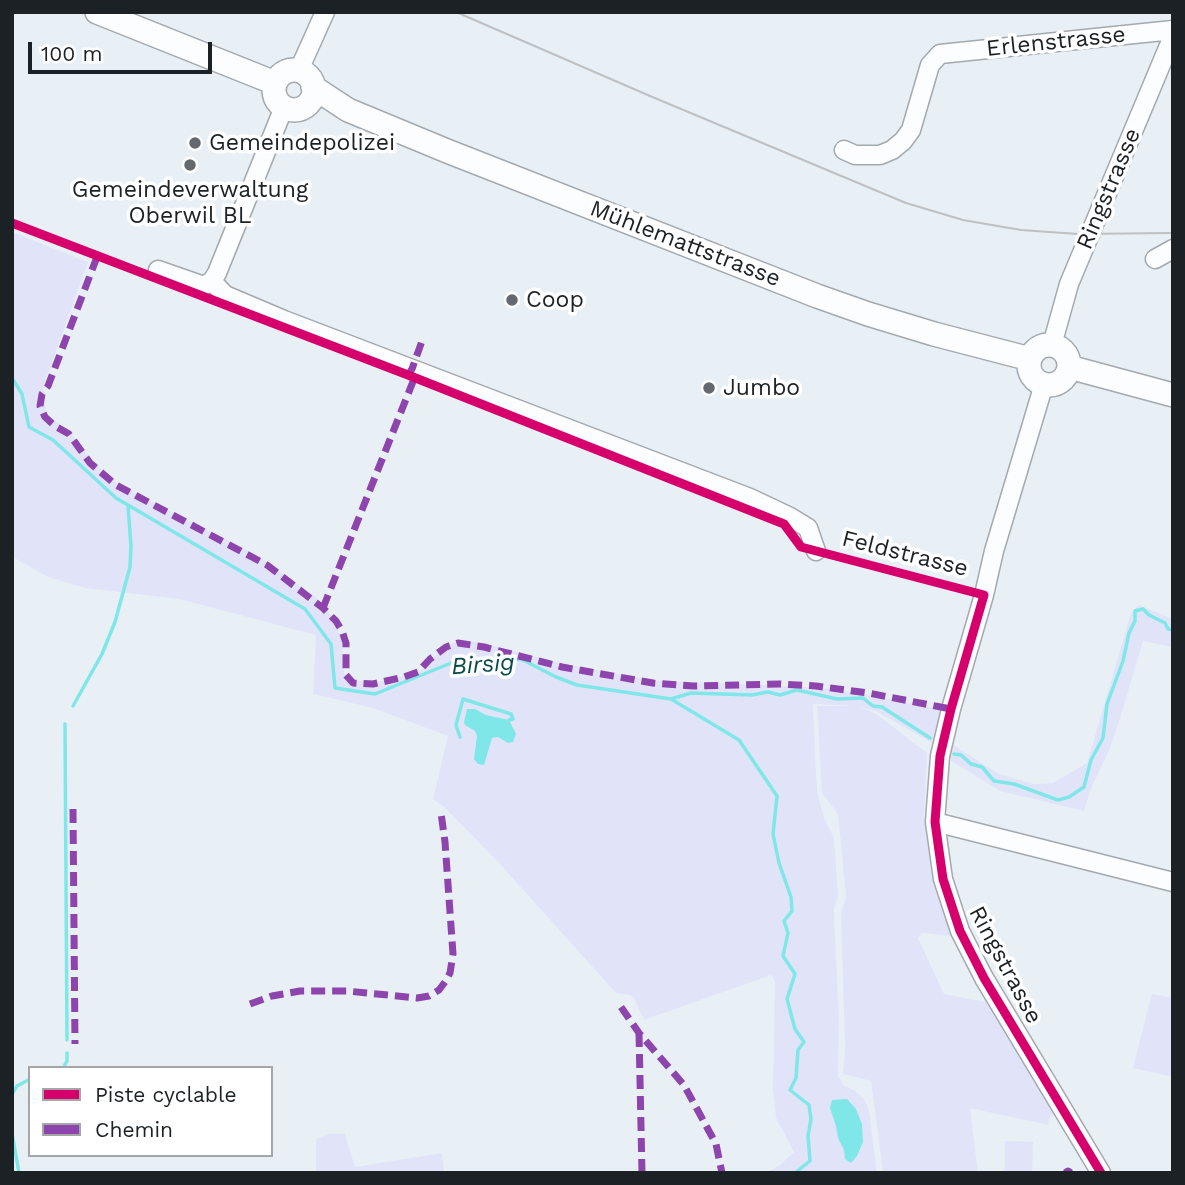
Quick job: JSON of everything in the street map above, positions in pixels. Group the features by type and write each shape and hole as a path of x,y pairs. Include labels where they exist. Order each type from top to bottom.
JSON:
{"main road":[{"path":"97,12 275,83"},
{"path":"292,69 307,87 297,109 284,107 274,94 279,76 292,69"},
{"name":"Mühlemattstrasse","path":"307,87 348,110 447,151 817,296 933,334 1030,359"},
{"path":"1052,345 1062,349 1068,357 1069,367 1063,380 1051,385 1039,382 1031,375 1029,365 1032,354 1041,346 1052,345"},
{"path":"1069,367 1173,395"}],"street":[{"path":"307,87 325,12"},
{"name":"Erlenstrasse","path":"844,150 855,155 880,155 903,141 911,130 930,65 940,54 1173,30"},
{"name":"Ringstrasse","path":"1052,345 1069,284 1173,36"},
{"path":"212,281 284,107"},
{"path":"1155,259 1173,249"},
{"name":"Feldstrasse","path":"158,270 201,285 212,281 225,295 284,320 750,498 808,528 816,551"},
{"name":"Ringstrasse","path":"1044,384 994,551 951,709 940,756 935,822 943,879 960,930 984,978 1101,1173"},
{"path":"935,822 1173,882"}],"shaded area":[{"path":"12,232 88,262 43,387 46,414 71,434 90,459 119,485 258,556 314,596 333,619 343,642 345,676 357,681 378,682 409,675 423,669 451,644 464,640 568,665 656,681 812,687 941,709 934,744 874,710 860,708 875,713 927,753 924,817 932,878 952,936 922,933 918,938 944,994 986,1002 1055,1112 1048,1125 970,1108 978,1173 883,1173 871,1081 843,1074 845,1049 841,913 846,897 838,814 822,793 817,706 853,706 813,704 816,776 824,818 834,838 838,895 834,920 839,1015 838,1075 844,1086 864,1099 869,1110 877,1173 766,1173 794,1152 776,1118 773,1090 775,981 771,975 644,1020 634,998 616,993 499,863 433,799 448,736 373,708 313,694 316,635 179,599 85,588 48,577 16,559 12,555"},
{"path":"1139,605 1173,619 1173,647 1143,641 1110,748 1084,811 1000,791 950,760 952,744 999,774 1033,784 1053,783 1087,763 1131,613"},
{"path":"1152,994 1173,998 1173,1077 1133,1068"},
{"path":"329,1134 345,1134 355,1167 442,1153 444,1173 316,1173 316,1139"},
{"path":"1005,1141 1033,1142 1032,1173 1005,1173"}],"water":[{"path":"467,709 509,720 516,734 513,742 508,743 498,737 492,738 484,765 478,764 474,759 477,736 475,731 465,725"},
{"path":"847,1099 856,1109 862,1124 863,1142 851,1163 845,1159 830,1108 832,1100"}],"waterway":[{"name":"Birsig","path":"12,378 22,394 29,427 53,440 116,498 305,609 331,644 335,688 375,694 456,661 521,659 577,685 671,699 739,740 777,796 773,834 779,863 791,897 792,911 784,921 788,933 783,956 795,974 787,999 795,1029 804,1042 798,1050 796,1078 790,1090 809,1105 811,1119 808,1136 810,1161 795,1173"},
{"path":"73,706 102,654 115,622 130,567 128,505"},
{"path":"954,754 982,767 994,781 1014,784 1058,800 1069,797 1084,787 1091,760 1103,738 1107,704 1123,661 1129,633 1135,621 1135,611 1143,609 1173,630"},
{"path":"671,699 691,693 752,695 768,692 780,695 797,690 837,699 863,698 930,738"},
{"path":"460,737 456,725 463,699 511,714 513,719 509,720"},
{"path":"65,724 67,1040"},
{"path":"64,1066 67,1053"},
{"path":"12,1094 17,1086 28,1080"},
{"path":"12,1133 19,1173"}],"tram line":[{"path":"456,12 906,203 963,220 1021,230 1078,234 1173,233"}],"marked path":[{"path":"97,257 48,386 42,394 40,406 45,417 69,434 90,463 116,485 267,565 323,608 342,631 346,643 346,675 353,683 373,684 418,672 446,647 458,643 562,667 653,683 693,686 816,686 951,709"},
{"path":"408,375 422,341"},
{"path":"323,608 416,374"},
{"path":"73,809 75,1044"},
{"path":"250,1004 272,996 300,991 347,991 417,998 429,996 439,990 450,973 453,954 441,813"},
{"path":"621,1007 639,1033 684,1085 716,1144 722,1173"},
{"path":"639,1033 642,1173"},
{"path":"1065,1173 1071,1173"}],"cycle path":[{"path":"12,223 408,375 784,524 801,547 984,595 940,756 935,822 943,879 960,931 984,978 1101,1173"}],"place":[{"name":"Gemeindepolizei","path":"195,143"},
{"name":"Gemeindeverwaltung Oberwil BL","path":"190,165"},
{"name":"Coop","path":"512,300"},
{"name":"Jumbo","path":"709,388"}]}
